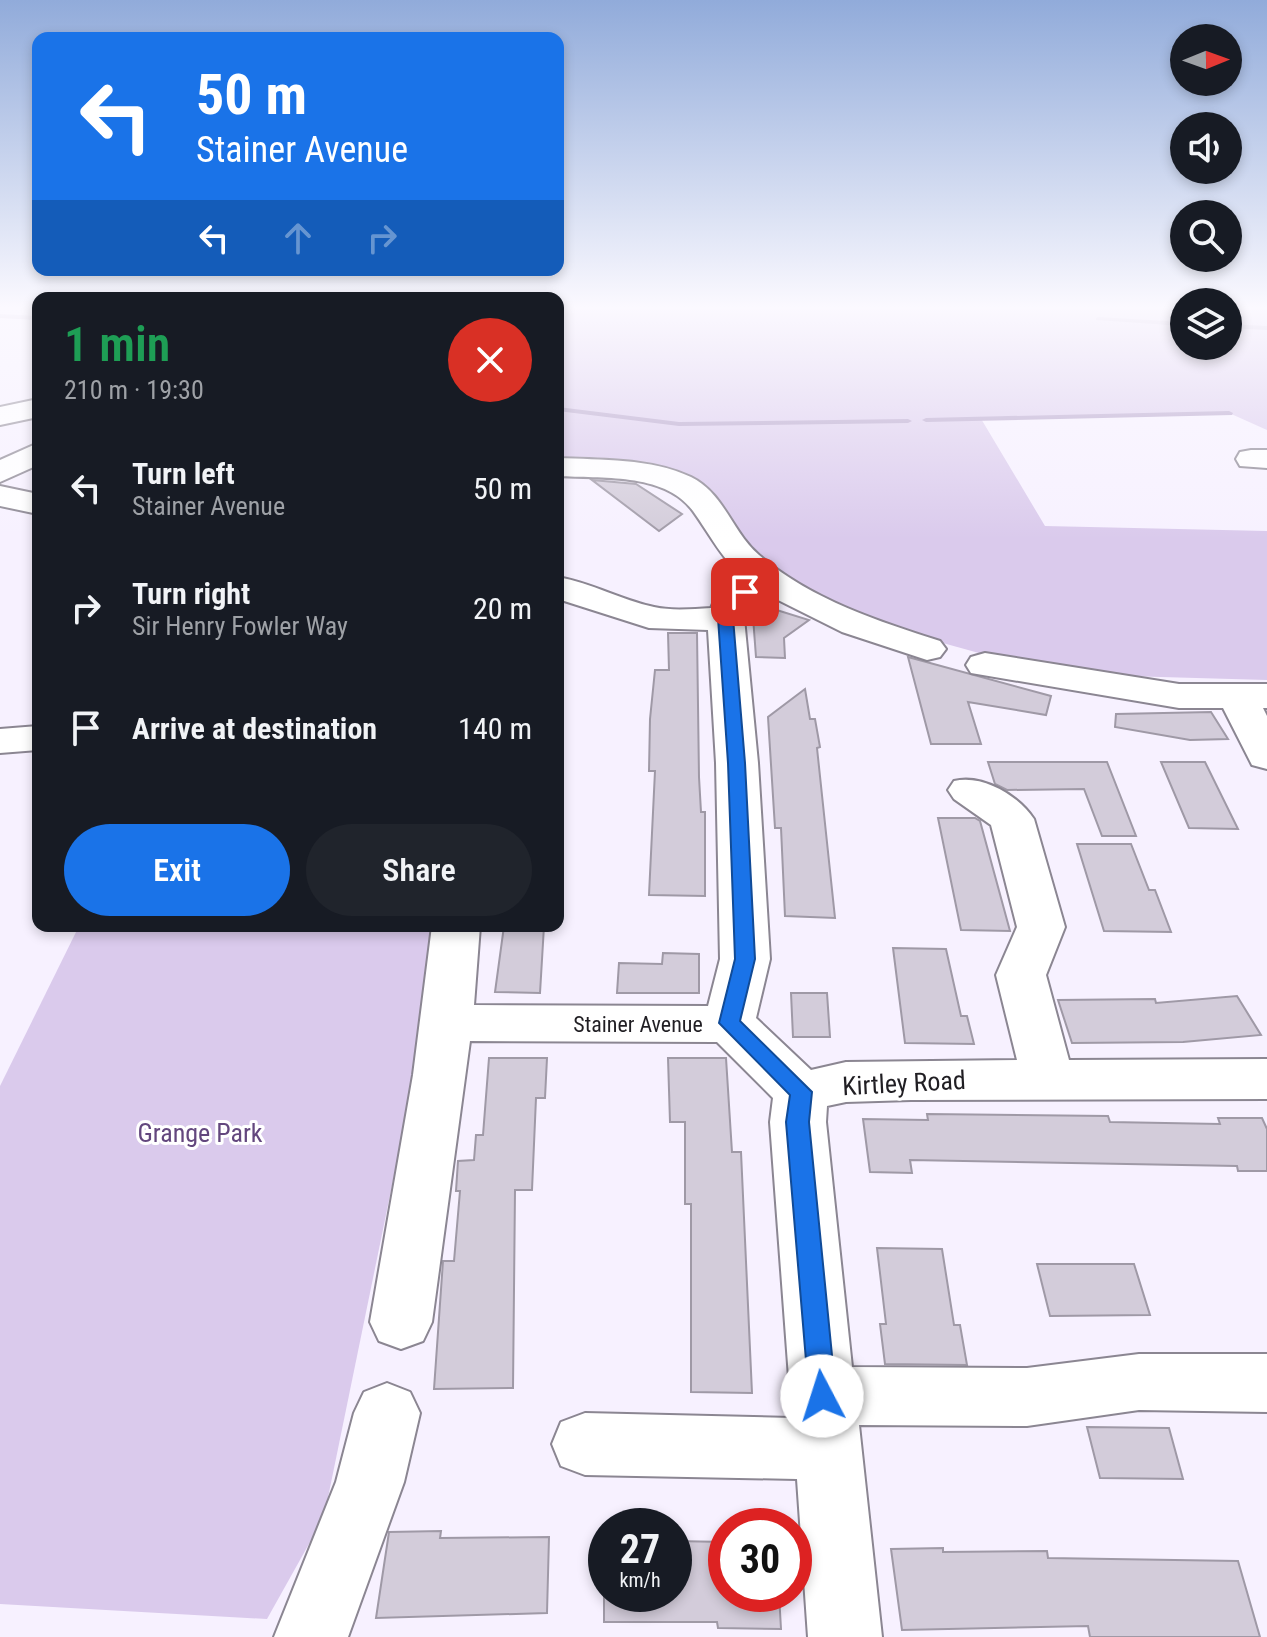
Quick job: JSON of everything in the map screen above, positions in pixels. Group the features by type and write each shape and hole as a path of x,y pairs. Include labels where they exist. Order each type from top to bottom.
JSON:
{"street":[{"path":"0,416 32,409"},
{"path":"0,473 32,455"},
{"path":"564,467 611,469 677,482 695,492 743,560 773,581 808,604 852,626 927,649"},
{"path":"0,496 32,503"},
{"path":"729,1023 745,959 737,763 726,618 731,600 773,581"},
{"path":"564,589 580,590 615,607 652,618 726,618"},
{"path":"985,665 1179,696 1252,696 1267,756"},
{"path":"0,741 32,738"},
{"path":"969,790 1012,819 1041,927 1021,975 1048,1079"},
{"path":"401,1322 412,1236 439,1082 455,949"},
{"name":"Stainer Avenue","path":"446,1023 688,1026 729,1023 801,1092"},
{"name":"Kirtley Road","path":"801,1092 846,1082 1267,1079"},
{"path":"801,1092 798,1122 845,1637"},
{"path":"585,1444 825,1422 1139,1382 1267,1383"},
{"path":"311,1637 370,1482 387,1413"}],"green space":[{"path":"564,385 1267,385 1267,430 1229,413 980,417 1045,526 1267,531 1267,680 1090,675 997,658 903,632 841,610 789,579 746,541 704,484 678,473 564,464"},
{"name":"Grange Park","path":"76,932 433,932 420,1049 324,1517 267,1619 0,1604 0,1086"}],"building":[{"path":"592,480 636,484 682,514 659,531"},
{"path":"767,607 809,620 784,638 785,658 756,657 753,617"},
{"path":"668,633 697,633 699,777 701,812 705,812 705,896 649,895 655,771 649,771 650,719 655,670 669,670"},
{"path":"908,657 1051,696 1046,715 968,702 981,744 931,744"},
{"path":"805,689 810,719 815,719 820,747 817,748 835,918 785,916 781,828 775,828 768,717"},
{"path":"1211,712 1228,739 1190,740 1115,727 1116,714"},
{"path":"988,762 1107,762 1136,836 1102,836 1084,789 1007,790 995,784"},
{"path":"1161,762 1205,762 1238,829 1189,828"},
{"path":"938,818 975,818 980,821 1010,931 961,930"},
{"path":"1077,844 1131,844 1149,890 1155,890 1171,932 1104,931"},
{"path":"503,932 544,932 540,993 495,992"},
{"path":"893,948 946,949 961,1016 967,1016 974,1044 905,1043"},
{"path":"663,953 699,954 699,993 617,993 619,963 662,964"},
{"path":"791,993 827,993 830,1037 793,1037"},
{"path":"1237,996 1261,1035 1183,1042 1072,1043 1058,1000 1155,999 1156,1003"},
{"path":"489,1058 547,1058 545,1098 536,1098 532,1190 515,1190 513,1388 434,1389 443,1261 454,1261 460,1191 456,1191 458,1161 474,1160 476,1135 483,1135"},
{"path":"668,1058 726,1058 732,1152 741,1152 752,1393 691,1392 691,1204 685,1204 685,1122 670,1122"},
{"path":"927,1114 1108,1116 1110,1122 1220,1124 1218,1118 1262,1118 1267,1129 1267,1171 1238,1171 1237,1166 910,1160 912,1173 870,1172 863,1119 928,1120"},
{"path":"877,1248 942,1249 954,1325 960,1325 967,1365 885,1364 880,1324 886,1324"},
{"path":"1037,1264 1134,1264 1150,1315 1050,1316"},
{"path":"1087,1427 1169,1428 1183,1479 1100,1478"},
{"path":"441,1531 440,1538 549,1537 547,1613 376,1618 389,1532"},
{"path":"692,1541 708,1542 708,1612 780,1612 781,1629 718,1628 717,1622 604,1622 604,1612 692,1612"},
{"path":"943,1548 943,1552 1047,1551 1048,1558 1238,1561 1260,1637 1090,1637 1088,1626 902,1630 891,1549"}],"waterway":[{"path":"564,410 679,424 908,421"},
{"path":"926,420 1229,413"}],"route":[{"path":"745,592 731,600 726,618 737,763 745,959 729,1023 801,1092 798,1122 822,1396"}]}
